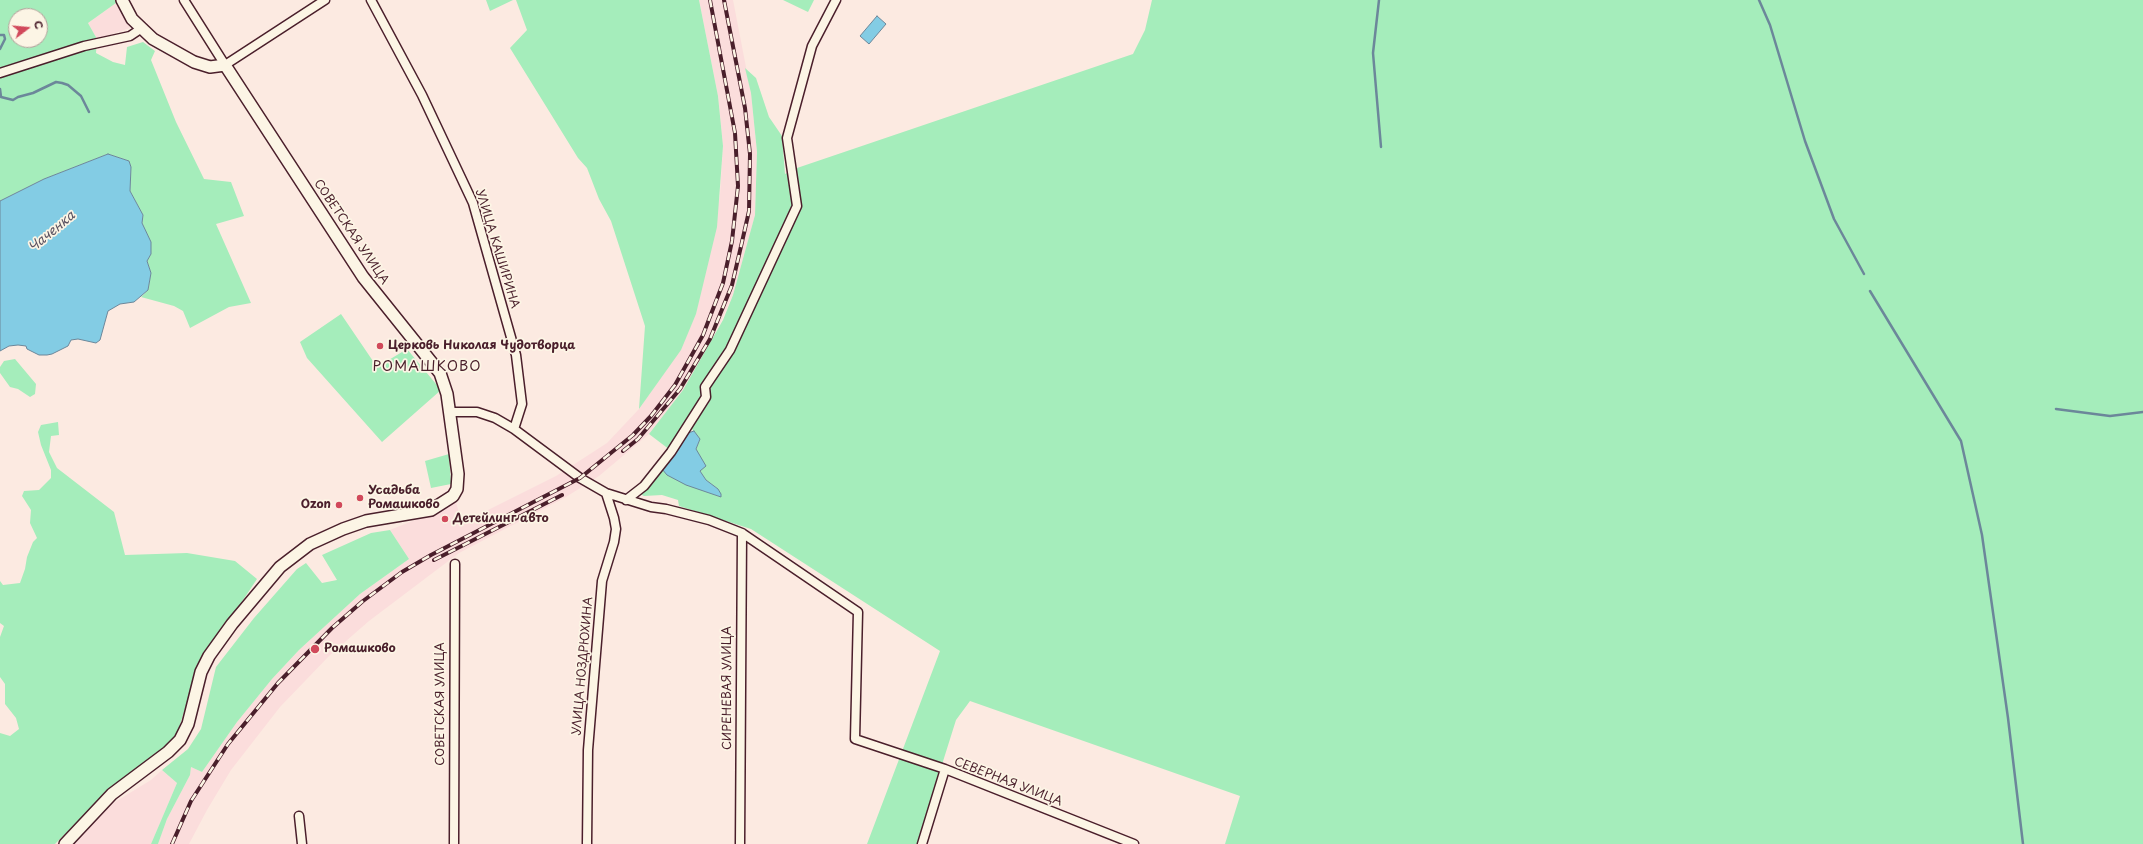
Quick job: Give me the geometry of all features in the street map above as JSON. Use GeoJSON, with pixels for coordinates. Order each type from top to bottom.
{"type":"FeatureCollection","features":[{"type":"Feature","properties":{"kind":"street"},"geometry":{"type":"LineString","coordinates":[[122,0],[132,19],[152,39],[194,62],[210,67],[225,66],[325,0]]}},
{"type":"Feature","properties":{"kind":"street"},"geometry":{"type":"LineString","coordinates":[[184,0],[225,66]]}},
{"type":"Feature","properties":{"kind":"street","name":"УЛИЦА КАШИРИНА"},"geometry":{"type":"LineString","coordinates":[[371,0],[422,95],[474,204],[516,355],[522,404],[514,429]]}},
{"type":"Feature","properties":{"kind":"street"},"geometry":{"type":"LineString","coordinates":[[626,500],[644,486],[671,452],[706,397],[705,387],[730,350],[797,206],[786,138],[812,46],[836,0]]}},
{"type":"Feature","properties":{"kind":"street"},"geometry":{"type":"LineString","coordinates":[[4,72],[84,46],[130,36],[142,28]]}},
{"type":"Feature","properties":{"kind":"street","name":"СОВЕТСКАЯ УЛИЦА"},"geometry":{"type":"LineString","coordinates":[[64,844],[112,794],[168,752],[180,740],[188,724],[201,672],[209,656],[232,624],[280,567],[310,544],[343,529],[366,521],[431,510],[453,496],[457,489],[458,474],[450,412],[445,384],[440,373],[363,277],[225,66]]}},
{"type":"Feature","properties":{"kind":"street"},"geometry":{"type":"LineString","coordinates":[[450,412],[477,412],[487,414],[514,429],[580,478],[606,493],[626,500],[709,520],[742,533],[858,612],[855,739],[944,769]]}},
{"type":"Feature","properties":{"kind":"street","name":"УЛИЦА НОЗДРЮХИНА"},"geometry":{"type":"LineString","coordinates":[[587,844],[588,750],[602,581],[614,542],[616,529],[606,493]]}},
{"type":"Feature","properties":{"kind":"street","name":"СИРЕНЕВАЯ УЛИЦА"},"geometry":{"type":"LineString","coordinates":[[740,844],[742,533]]}},
{"type":"Feature","properties":{"kind":"street","name":"СОВЕТСКАЯ УЛИЦА"},"geometry":{"type":"LineString","coordinates":[[454,844],[455,564]]}},
{"type":"Feature","properties":{"kind":"street","name":"СЕВЕРНАЯ УЛИЦА"},"geometry":{"type":"LineString","coordinates":[[922,844],[944,769],[1134,844]]}},
{"type":"Feature","properties":{"kind":"street"},"geometry":{"type":"LineString","coordinates":[[299,816],[302,844]]}},
{"type":"Feature","properties":{"kind":"shaded area"},"geometry":{"type":"Polygon","coordinates":[[[699,0],[733,0],[751,93],[757,152],[755,215],[733,295],[707,351],[683,390],[649,434],[599,476],[566,497],[459,553],[369,621],[330,655],[280,707],[231,770],[189,844],[158,844],[167,819],[190,775],[191,767],[202,772],[237,722],[272,679],[299,650],[360,594],[409,559],[390,530],[420,518],[455,499],[462,523],[556,476],[607,443],[639,409],[680,350],[696,314],[720,195],[723,146],[718,96],[699,0]]]}},
{"type":"Feature","properties":{"kind":"shaded area"},"geometry":{"type":"Polygon","coordinates":[[[116,3],[130,28],[97,39],[88,23],[116,3]]]}},
{"type":"Feature","properties":{"kind":"shaded area"},"geometry":{"type":"Polygon","coordinates":[[[162,770],[177,783],[151,844],[72,844],[82,831],[115,802],[151,780],[162,770]]]}},
{"type":"Feature","properties":{"kind":"green space"},"geometry":{"type":"Polygon","coordinates":[[[0,0],[115,0],[116,3],[88,23],[97,39],[96,53],[113,62],[125,65],[127,47],[143,42],[155,51],[151,60],[176,122],[204,179],[231,182],[244,216],[216,224],[251,303],[229,307],[190,328],[183,311],[174,306],[141,297],[148,290],[151,273],[147,261],[151,254],[151,243],[142,223],[143,215],[130,191],[131,167],[129,161],[108,154],[44,179],[0,201],[0,0]]]}},
{"type":"Feature","properties":{"kind":"green space"},"geometry":{"type":"Polygon","coordinates":[[[486,0],[513,0],[490,11],[486,0]]]}},
{"type":"Feature","properties":{"kind":"green space"},"geometry":{"type":"Polygon","coordinates":[[[516,0],[699,0],[718,96],[723,146],[717,227],[696,314],[681,350],[639,409],[645,326],[611,221],[599,199],[587,168],[578,158],[510,48],[527,30],[516,0]]]}},
{"type":"Feature","properties":{"kind":"green space"},"geometry":{"type":"Polygon","coordinates":[[[783,0],[814,0],[808,12],[783,0]]]}},
{"type":"Feature","properties":{"kind":"green space"},"geometry":{"type":"Polygon","coordinates":[[[1152,0],[2143,0],[2143,844],[1225,844],[1240,796],[970,701],[956,720],[917,844],[867,844],[940,651],[751,529],[679,506],[678,500],[662,495],[644,496],[636,491],[662,469],[702,490],[721,497],[718,489],[706,480],[700,471],[696,449],[700,439],[691,428],[710,401],[710,388],[727,363],[725,352],[702,385],[701,396],[670,450],[649,434],[683,390],[723,320],[733,295],[755,215],[757,152],[751,93],[745,68],[756,78],[769,117],[782,136],[785,174],[797,168],[1133,54],[1145,30],[1152,0]]]}},
{"type":"Feature","properties":{"kind":"green space"},"geometry":{"type":"Polygon","coordinates":[[[341,314],[377,367],[407,349],[441,390],[382,442],[307,358],[300,342],[341,314]]]}},
{"type":"Feature","properties":{"kind":"green space"},"geometry":{"type":"Polygon","coordinates":[[[15,359],[36,384],[35,394],[30,397],[18,389],[10,387],[0,373],[0,367],[4,361],[15,359]]]}},
{"type":"Feature","properties":{"kind":"green space"},"geometry":{"type":"Polygon","coordinates":[[[58,422],[59,435],[51,436],[49,452],[57,468],[114,512],[125,555],[187,553],[235,561],[257,579],[197,669],[175,741],[97,802],[55,844],[0,844],[0,733],[10,736],[19,729],[16,718],[5,704],[5,684],[0,677],[0,637],[4,626],[0,623],[0,581],[3,585],[20,583],[27,557],[33,542],[37,538],[30,523],[31,510],[22,496],[24,491],[39,490],[51,478],[51,470],[41,445],[38,432],[41,425],[58,422]]]}},
{"type":"Feature","properties":{"kind":"green space"},"geometry":{"type":"Polygon","coordinates":[[[449,454],[451,484],[431,488],[425,461],[449,454]]]}},
{"type":"Feature","properties":{"kind":"green space"},"geometry":{"type":"Polygon","coordinates":[[[390,530],[409,559],[360,594],[299,650],[272,679],[237,722],[202,772],[191,767],[190,775],[167,819],[158,844],[151,844],[177,783],[162,770],[188,749],[201,729],[216,667],[254,618],[297,569],[306,563],[322,583],[337,580],[322,555],[371,533],[390,530]]]}},
{"type":"Feature","properties":{"kind":"water"},"geometry":{"type":"Polygon","coordinates":[[[877,16],[886,24],[869,44],[860,36],[877,16]]]}},
{"type":"Feature","properties":{"kind":"water"},"geometry":{"type":"Polygon","coordinates":[[[108,154],[129,161],[131,167],[130,191],[143,215],[142,223],[151,242],[151,254],[147,261],[151,273],[148,290],[134,302],[120,304],[108,311],[100,340],[96,343],[78,339],[71,340],[68,346],[47,355],[39,355],[27,349],[26,346],[18,345],[9,346],[0,351],[0,201],[44,179],[108,154]]]}},
{"type":"Feature","properties":{"kind":"water"},"geometry":{"type":"Polygon","coordinates":[[[694,431],[700,439],[696,449],[706,466],[700,471],[706,480],[718,489],[721,497],[686,485],[667,475],[662,469],[688,433],[694,431]]]}},
{"type":"Feature","properties":{"kind":"waterway"},"geometry":{"type":"LineString","coordinates":[[1379,0],[1373,53],[1381,147]]}},
{"type":"Feature","properties":{"kind":"waterway"},"geometry":{"type":"LineString","coordinates":[[1759,0],[1770,25],[1805,141],[1834,219],[1864,274]]}},
{"type":"Feature","properties":{"kind":"waterway","name":"Чаченка"},"geometry":{"type":"LineString","coordinates":[[0,35],[4,35],[5,39],[0,49]]}},
{"type":"Feature","properties":{"kind":"waterway","name":"Чаченка"},"geometry":{"type":"LineString","coordinates":[[0,89],[1,97],[13,100],[33,93],[56,82],[62,83],[68,85],[81,96],[89,112]]}},
{"type":"Feature","properties":{"kind":"waterway"},"geometry":{"type":"LineString","coordinates":[[1870,291],[1961,441],[1982,535],[2008,718],[2023,844]]}},
{"type":"Feature","properties":{"kind":"waterway"},"geometry":{"type":"LineString","coordinates":[[2056,409],[2110,416],[2143,412]]}},
{"type":"Feature","properties":{"kind":"railway"},"geometry":{"type":"LineString","coordinates":[[172,844],[191,801],[228,744],[278,683],[332,628],[363,601],[402,572],[431,555],[580,478],[633,435],[651,416],[675,385],[703,335],[723,283],[732,241],[738,186],[735,133],[710,0]]}},
{"type":"Feature","properties":{"kind":"railway"},"geometry":{"type":"LineString","coordinates":[[623,451],[638,439],[680,389],[710,339],[732,285],[749,211],[750,154],[745,108],[724,0]]}},
{"type":"Feature","properties":{"kind":"railway"},"geometry":{"type":"LineString","coordinates":[[434,560],[562,495]]}},
{"type":"Feature","properties":{"kind":"place","name":"Церковь Николая Чудотворца"},"geometry":{"type":"Point","coordinates":[380,346]}},
{"type":"Feature","properties":{"kind":"place","name":"Усадьба Ромашково"},"geometry":{"type":"Point","coordinates":[360,498]}},
{"type":"Feature","properties":{"kind":"place","name":"Ozon"},"geometry":{"type":"Point","coordinates":[339,505]}},
{"type":"Feature","properties":{"kind":"place","name":"Детейлинг авто"},"geometry":{"type":"Point","coordinates":[445,519]}},
{"type":"Feature","properties":{"kind":"place","name":"Ромашково"},"geometry":{"type":"Point","coordinates":[315,649]}},
{"type":"Feature","properties":{"kind":"district","name":"РОМАШКОВО"},"geometry":{"type":"Point","coordinates":[427,367]}}]}
